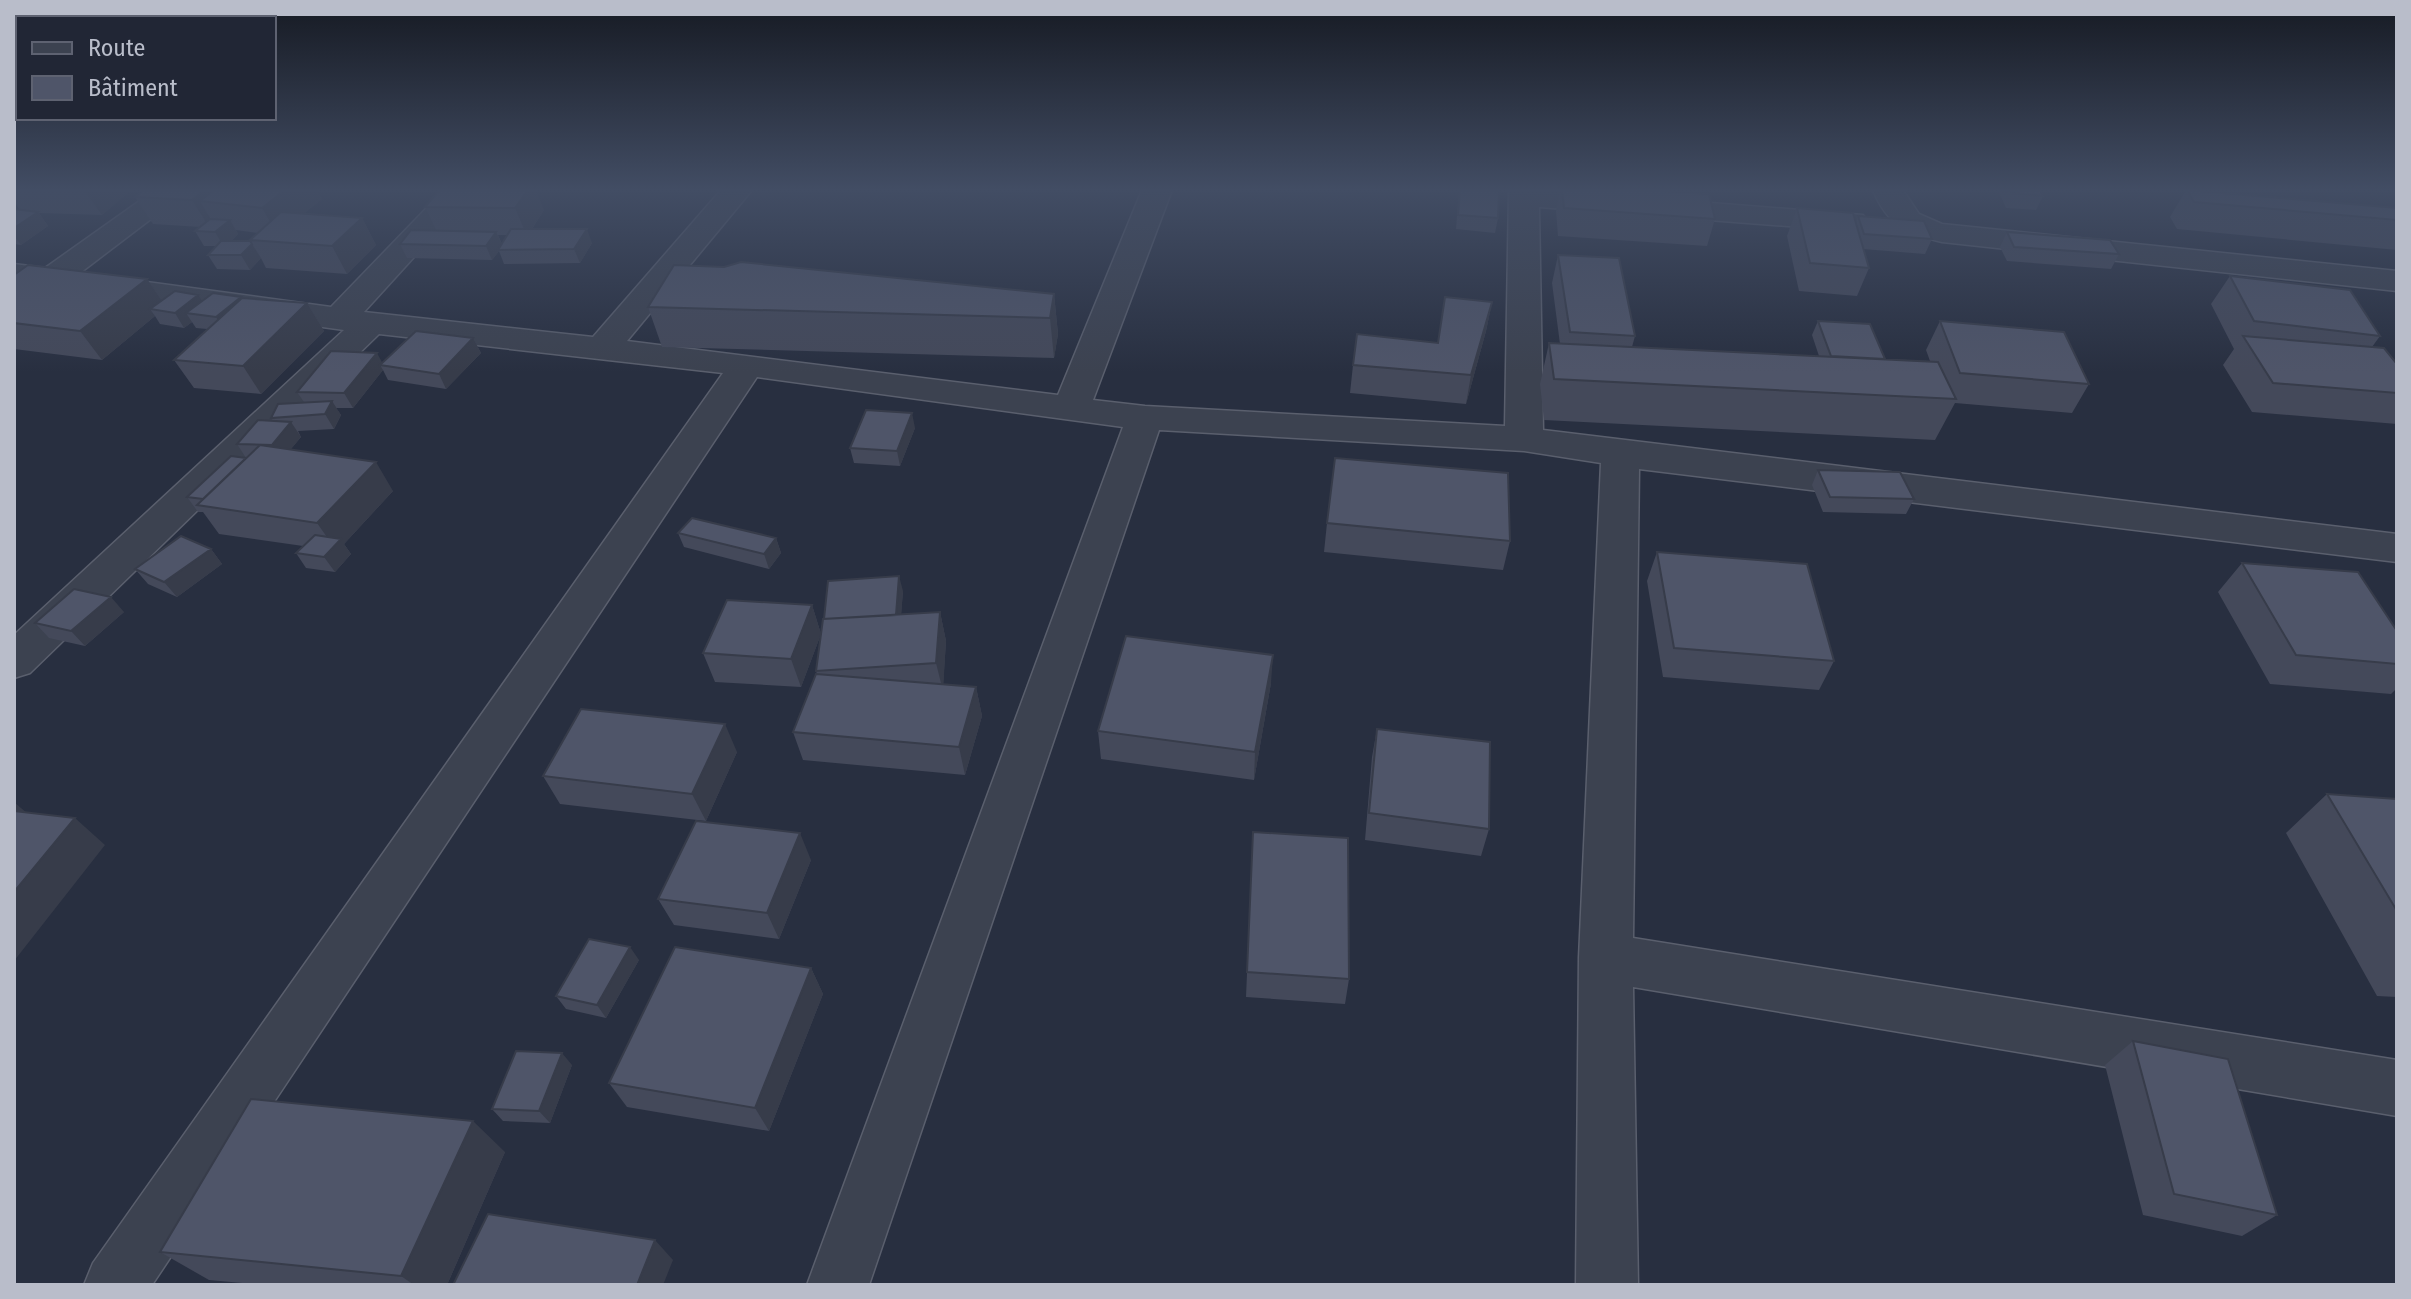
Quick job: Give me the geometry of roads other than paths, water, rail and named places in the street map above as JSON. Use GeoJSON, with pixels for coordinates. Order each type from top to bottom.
{"type":"FeatureCollection","features":[{"type":"Feature","properties":{"kind":"street"},"geometry":{"type":"LineString","coordinates":[[14,306],[91,251]]}},
{"type":"Feature","properties":{"kind":"street"},"geometry":{"type":"LineString","coordinates":[[14,661],[355,321],[411,251]]}},
{"type":"Feature","properties":{"kind":"street"},"geometry":{"type":"LineString","coordinates":[[602,349],[686,251]]}},
{"type":"Feature","properties":{"kind":"street"},"geometry":{"type":"LineString","coordinates":[[1071,409],[1133,251]]}},
{"type":"Feature","properties":{"kind":"street"},"geometry":{"type":"LineString","coordinates":[[1524,251],[1524,439]]}},
{"type":"Feature","properties":{"kind":"street"},"geometry":{"type":"LineString","coordinates":[[2109,251],[2397,281]]}},
{"type":"Feature","properties":{"kind":"street"},"geometry":{"type":"LineString","coordinates":[[14,274],[355,321],[747,365],[1145,418],[1524,439],[1620,454],[2397,548]]}},
{"type":"Feature","properties":{"kind":"street"},"geometry":{"type":"LineString","coordinates":[[115,1285],[747,365]]}},
{"type":"Feature","properties":{"kind":"street"},"geometry":{"type":"LineString","coordinates":[[838,1285],[1145,418]]}},
{"type":"Feature","properties":{"kind":"street"},"geometry":{"type":"LineString","coordinates":[[1607,1285],[1606,958],[1620,454]]}},
{"type":"Feature","properties":{"kind":"street"},"geometry":{"type":"LineString","coordinates":[[1606,958],[2397,1088]]}}]}
